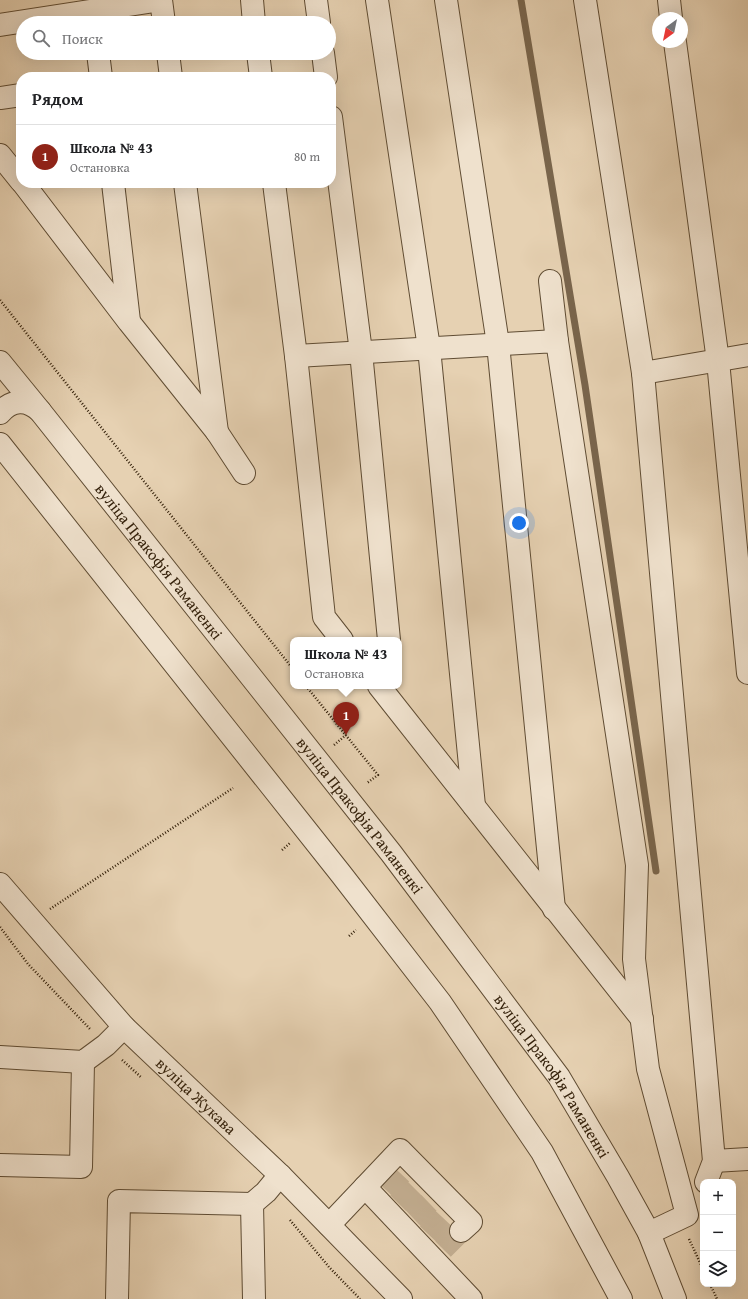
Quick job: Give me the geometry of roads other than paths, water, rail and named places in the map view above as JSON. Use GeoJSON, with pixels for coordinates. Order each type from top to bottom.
{"type":"FeatureCollection","features":[{"type":"Feature","properties":{"kind":"street"},"geometry":{"type":"LineString","coordinates":[[98,16],[161,0],[163,16]]}},
{"type":"Feature","properties":{"kind":"street"},"geometry":{"type":"LineString","coordinates":[[252,0],[253,16]]}},
{"type":"Feature","properties":{"kind":"street"},"geometry":{"type":"LineString","coordinates":[[316,0],[318,16]]}},
{"type":"Feature","properties":{"kind":"street"},"geometry":{"type":"LineString","coordinates":[[377,0],[429,348],[474,806]]}},
{"type":"Feature","properties":{"kind":"street"},"geometry":{"type":"LineString","coordinates":[[446,0],[498,344],[554,909]]}},
{"type":"Feature","properties":{"kind":"street"},"geometry":{"type":"LineString","coordinates":[[585,0],[643,373],[714,1161],[707,1179]]}},
{"type":"Feature","properties":{"kind":"street"},"geometry":{"type":"LineString","coordinates":[[669,0],[670,12]]}},
{"type":"Feature","properties":{"kind":"street"},"geometry":{"type":"LineString","coordinates":[[0,25],[16,24]]}},
{"type":"Feature","properties":{"kind":"street"},"geometry":{"type":"LineString","coordinates":[[676,48],[718,361],[748,673]]}},
{"type":"Feature","properties":{"kind":"street"},"geometry":{"type":"LineString","coordinates":[[99,60],[100,72]]}},
{"type":"Feature","properties":{"kind":"street"},"geometry":{"type":"LineString","coordinates":[[169,60],[170,72]]}},
{"type":"Feature","properties":{"kind":"street"},"geometry":{"type":"LineString","coordinates":[[259,60],[260,72]]}},
{"type":"Feature","properties":{"kind":"street"},"geometry":{"type":"LineString","coordinates":[[324,60],[325,72]]}},
{"type":"Feature","properties":{"kind":"street"},"geometry":{"type":"LineString","coordinates":[[0,98],[16,95]]}},
{"type":"Feature","properties":{"kind":"street"},"geometry":{"type":"LineString","coordinates":[[336,156],[361,352],[389,637]]}},
{"type":"Feature","properties":{"kind":"street"},"geometry":{"type":"LineString","coordinates":[[28,188],[129,322],[217,432],[244,473]]}},
{"type":"Feature","properties":{"kind":"street"},"geometry":{"type":"LineString","coordinates":[[114,188],[129,322]]}},
{"type":"Feature","properties":{"kind":"street"},"geometry":{"type":"LineString","coordinates":[[186,188],[217,432]]}},
{"type":"Feature","properties":{"kind":"street"},"geometry":{"type":"LineString","coordinates":[[275,188],[296,356],[324,617],[340,637]]}},
{"type":"Feature","properties":{"kind":"street"},"geometry":{"type":"LineString","coordinates":[[550,281],[557,341],[637,865],[634,959],[648,1069],[686,1224]]}},
{"type":"Feature","properties":{"kind":"street"},"geometry":{"type":"LineString","coordinates":[[296,356],[557,341]]}},
{"type":"Feature","properties":{"kind":"street"},"geometry":{"type":"LineString","coordinates":[[643,373],[748,356]]}},
{"type":"Feature","properties":{"kind":"street","name":"вуліца Пракофія Раманенкі"},"geometry":{"type":"LineString","coordinates":[[0,362],[391,853],[559,1077],[649,1233],[675,1299]]}},
{"type":"Feature","properties":{"kind":"street"},"geometry":{"type":"LineString","coordinates":[[0,413],[4,408],[19,402],[27,402],[34,405],[40,411]]}},
{"type":"Feature","properties":{"kind":"street"},"geometry":{"type":"LineString","coordinates":[[0,444],[341,874],[440,1002],[542,1152],[621,1299]]}},
{"type":"Feature","properties":{"kind":"street"},"geometry":{"type":"LineString","coordinates":[[384,689],[394,696],[474,806],[642,1019]]}},
{"type":"Feature","properties":{"kind":"street","name":"вуліца Жукава"},"geometry":{"type":"LineString","coordinates":[[0,884],[124,1027],[280,1175],[402,1299]]}},
{"type":"Feature","properties":{"kind":"street"},"geometry":{"type":"LineString","coordinates":[[0,1057],[83,1062],[106,1045],[124,1027]]}},
{"type":"Feature","properties":{"kind":"street"},"geometry":{"type":"LineString","coordinates":[[0,1166],[81,1167],[83,1062]]}},
{"type":"Feature","properties":{"kind":"street"},"geometry":{"type":"LineString","coordinates":[[329,1225],[383,1198],[400,1150],[414,1173],[443,1203],[471,1222],[461,1231]]}},
{"type":"Feature","properties":{"kind":"street"},"geometry":{"type":"LineString","coordinates":[[714,1161],[748,1159]]}},
{"type":"Feature","properties":{"kind":"street"},"geometry":{"type":"LineString","coordinates":[[116,1299],[119,1201],[252,1204],[266,1192],[280,1175]]}},
{"type":"Feature","properties":{"kind":"street"},"geometry":{"type":"LineString","coordinates":[[649,1233],[686,1224],[695,1210],[700,1197]]}},
{"type":"Feature","properties":{"kind":"street"},"geometry":{"type":"LineString","coordinates":[[383,1198],[423,1239],[471,1299]]}},
{"type":"Feature","properties":{"kind":"street"},"geometry":{"type":"LineString","coordinates":[[252,1204],[254,1299]]}},
{"type":"Feature","properties":{"kind":"waterway"},"geometry":{"type":"LineString","coordinates":[[521,0],[585,385],[656,871]]}},
{"type":"Feature","properties":{"kind":"tunnel"},"geometry":{"type":"LineString","coordinates":[[386,1190],[404,1171]]}},
{"type":"Feature","properties":{"kind":"tunnel"},"geometry":{"type":"LineString","coordinates":[[398,1203],[417,1184]]}},
{"type":"Feature","properties":{"kind":"tunnel"},"geometry":{"type":"LineString","coordinates":[[413,1218],[432,1200]]}},
{"type":"Feature","properties":{"kind":"tunnel"},"geometry":{"type":"LineString","coordinates":[[428,1234],[446,1215]]}},
{"type":"Feature","properties":{"kind":"tunnel"},"geometry":{"type":"LineString","coordinates":[[443,1249],[461,1231]]}},
{"type":"Feature","properties":{"kind":"place","name":"Школа № 43"},"geometry":{"type":"Point","coordinates":[346,735]}}]}
